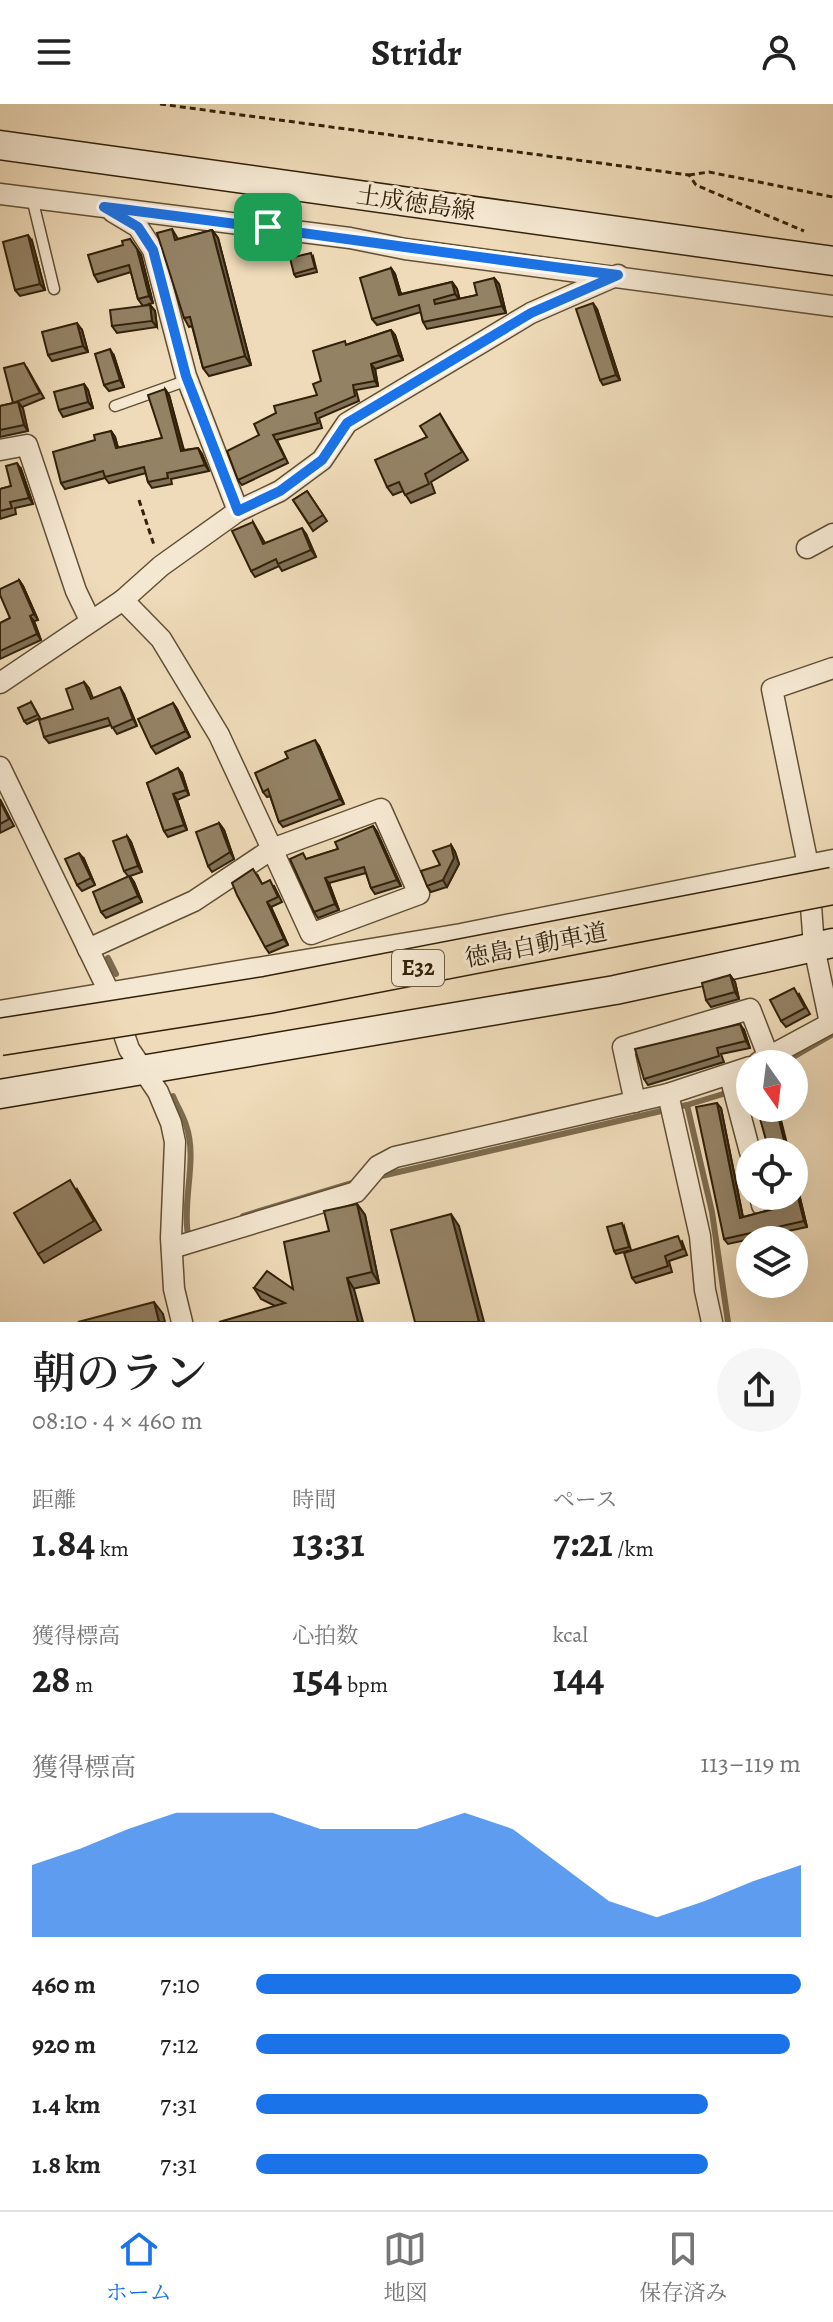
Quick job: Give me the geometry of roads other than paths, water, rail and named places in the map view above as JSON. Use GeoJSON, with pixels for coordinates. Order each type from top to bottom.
{"type":"FeatureCollection","features":[{"type":"Feature","properties":{"kind":"highway","name":"徳島自動車道"},"geometry":{"type":"LineString","coordinates":[[0,1037],[267,995],[820,875]]}},
{"type":"Feature","properties":{"kind":"main road","name":"土成徳島線"},"geometry":{"type":"LineString","coordinates":[[0,145],[833,261]]}},
{"type":"Feature","properties":{"kind":"main road"},"geometry":{"type":"LineString","coordinates":[[0,1094],[615,990],[823,945]]}},
{"type":"Feature","properties":{"kind":"street"},"geometry":{"type":"LineString","coordinates":[[12,198],[104,207],[833,306]]}},
{"type":"Feature","properties":{"kind":"street"},"geometry":{"type":"LineString","coordinates":[[104,207],[138,227],[153,250],[188,380],[238,511]]}},
{"type":"Feature","properties":{"kind":"street"},"geometry":{"type":"LineString","coordinates":[[0,683],[123,600],[161,566],[238,511],[280,491],[322,460],[347,423],[531,313],[618,275]]}},
{"type":"Feature","properties":{"kind":"street"},"geometry":{"type":"LineString","coordinates":[[0,450],[27,445],[76,591],[90,620]]}},
{"type":"Feature","properties":{"kind":"street"},"geometry":{"type":"LineString","coordinates":[[807,548],[833,534]]}},
{"type":"Feature","properties":{"kind":"street"},"geometry":{"type":"LineString","coordinates":[[88,949],[194,901],[272,849],[381,809],[419,894],[311,934],[272,849],[219,735],[161,639],[123,600]]}},
{"type":"Feature","properties":{"kind":"street"},"geometry":{"type":"LineString","coordinates":[[781,1050],[832,1022],[823,945],[820,875],[772,689],[833,668]]}},
{"type":"Feature","properties":{"kind":"street"},"geometry":{"type":"LineString","coordinates":[[0,767],[110,994],[129,1049],[158,1092],[175,1142],[172,1248],[174,1289],[182,1322]]}},
{"type":"Feature","properties":{"kind":"street"},"geometry":{"type":"LineString","coordinates":[[0,1011],[820,875],[833,860]]}},
{"type":"Feature","properties":{"kind":"street"},"geometry":{"type":"LineString","coordinates":[[635,1102],[623,1047],[750,1009],[756,1050]]}},
{"type":"Feature","properties":{"kind":"street"},"geometry":{"type":"LineString","coordinates":[[172,1248],[356,1192],[395,1157],[635,1102],[671,1104],[736,1082]]}},
{"type":"Feature","properties":{"kind":"street"},"geometry":{"type":"LineString","coordinates":[[733,1085],[746,1138]]}},
{"type":"Feature","properties":{"kind":"street"},"geometry":{"type":"LineString","coordinates":[[671,1104],[700,1236],[705,1290],[712,1322]]}},
{"type":"Feature","properties":{"kind":"lane"},"geometry":{"type":"LineString","coordinates":[[12,198],[54,289]]}},
{"type":"Feature","properties":{"kind":"lane"},"geometry":{"type":"LineString","coordinates":[[115,406],[188,380]]}},
{"type":"Feature","properties":{"kind":"waterway"},"geometry":{"type":"LineString","coordinates":[[108,958],[116,974]]}},
{"type":"Feature","properties":{"kind":"waterway"},"geometry":{"type":"LineString","coordinates":[[805,1050],[833,1034]]}},
{"type":"Feature","properties":{"kind":"waterway"},"geometry":{"type":"LineString","coordinates":[[687,1105],[736,1087]]}},
{"type":"Feature","properties":{"kind":"waterway"},"geometry":{"type":"LineString","coordinates":[[173,1096],[185,1121],[191,1151],[187,1207],[190,1234]]}},
{"type":"Feature","properties":{"kind":"waterway"},"geometry":{"type":"LineString","coordinates":[[377,1177],[687,1105],[712,1212],[728,1322]]}},
{"type":"Feature","properties":{"kind":"waterway"},"geometry":{"type":"LineString","coordinates":[[243,1216],[358,1181]]}}]}
